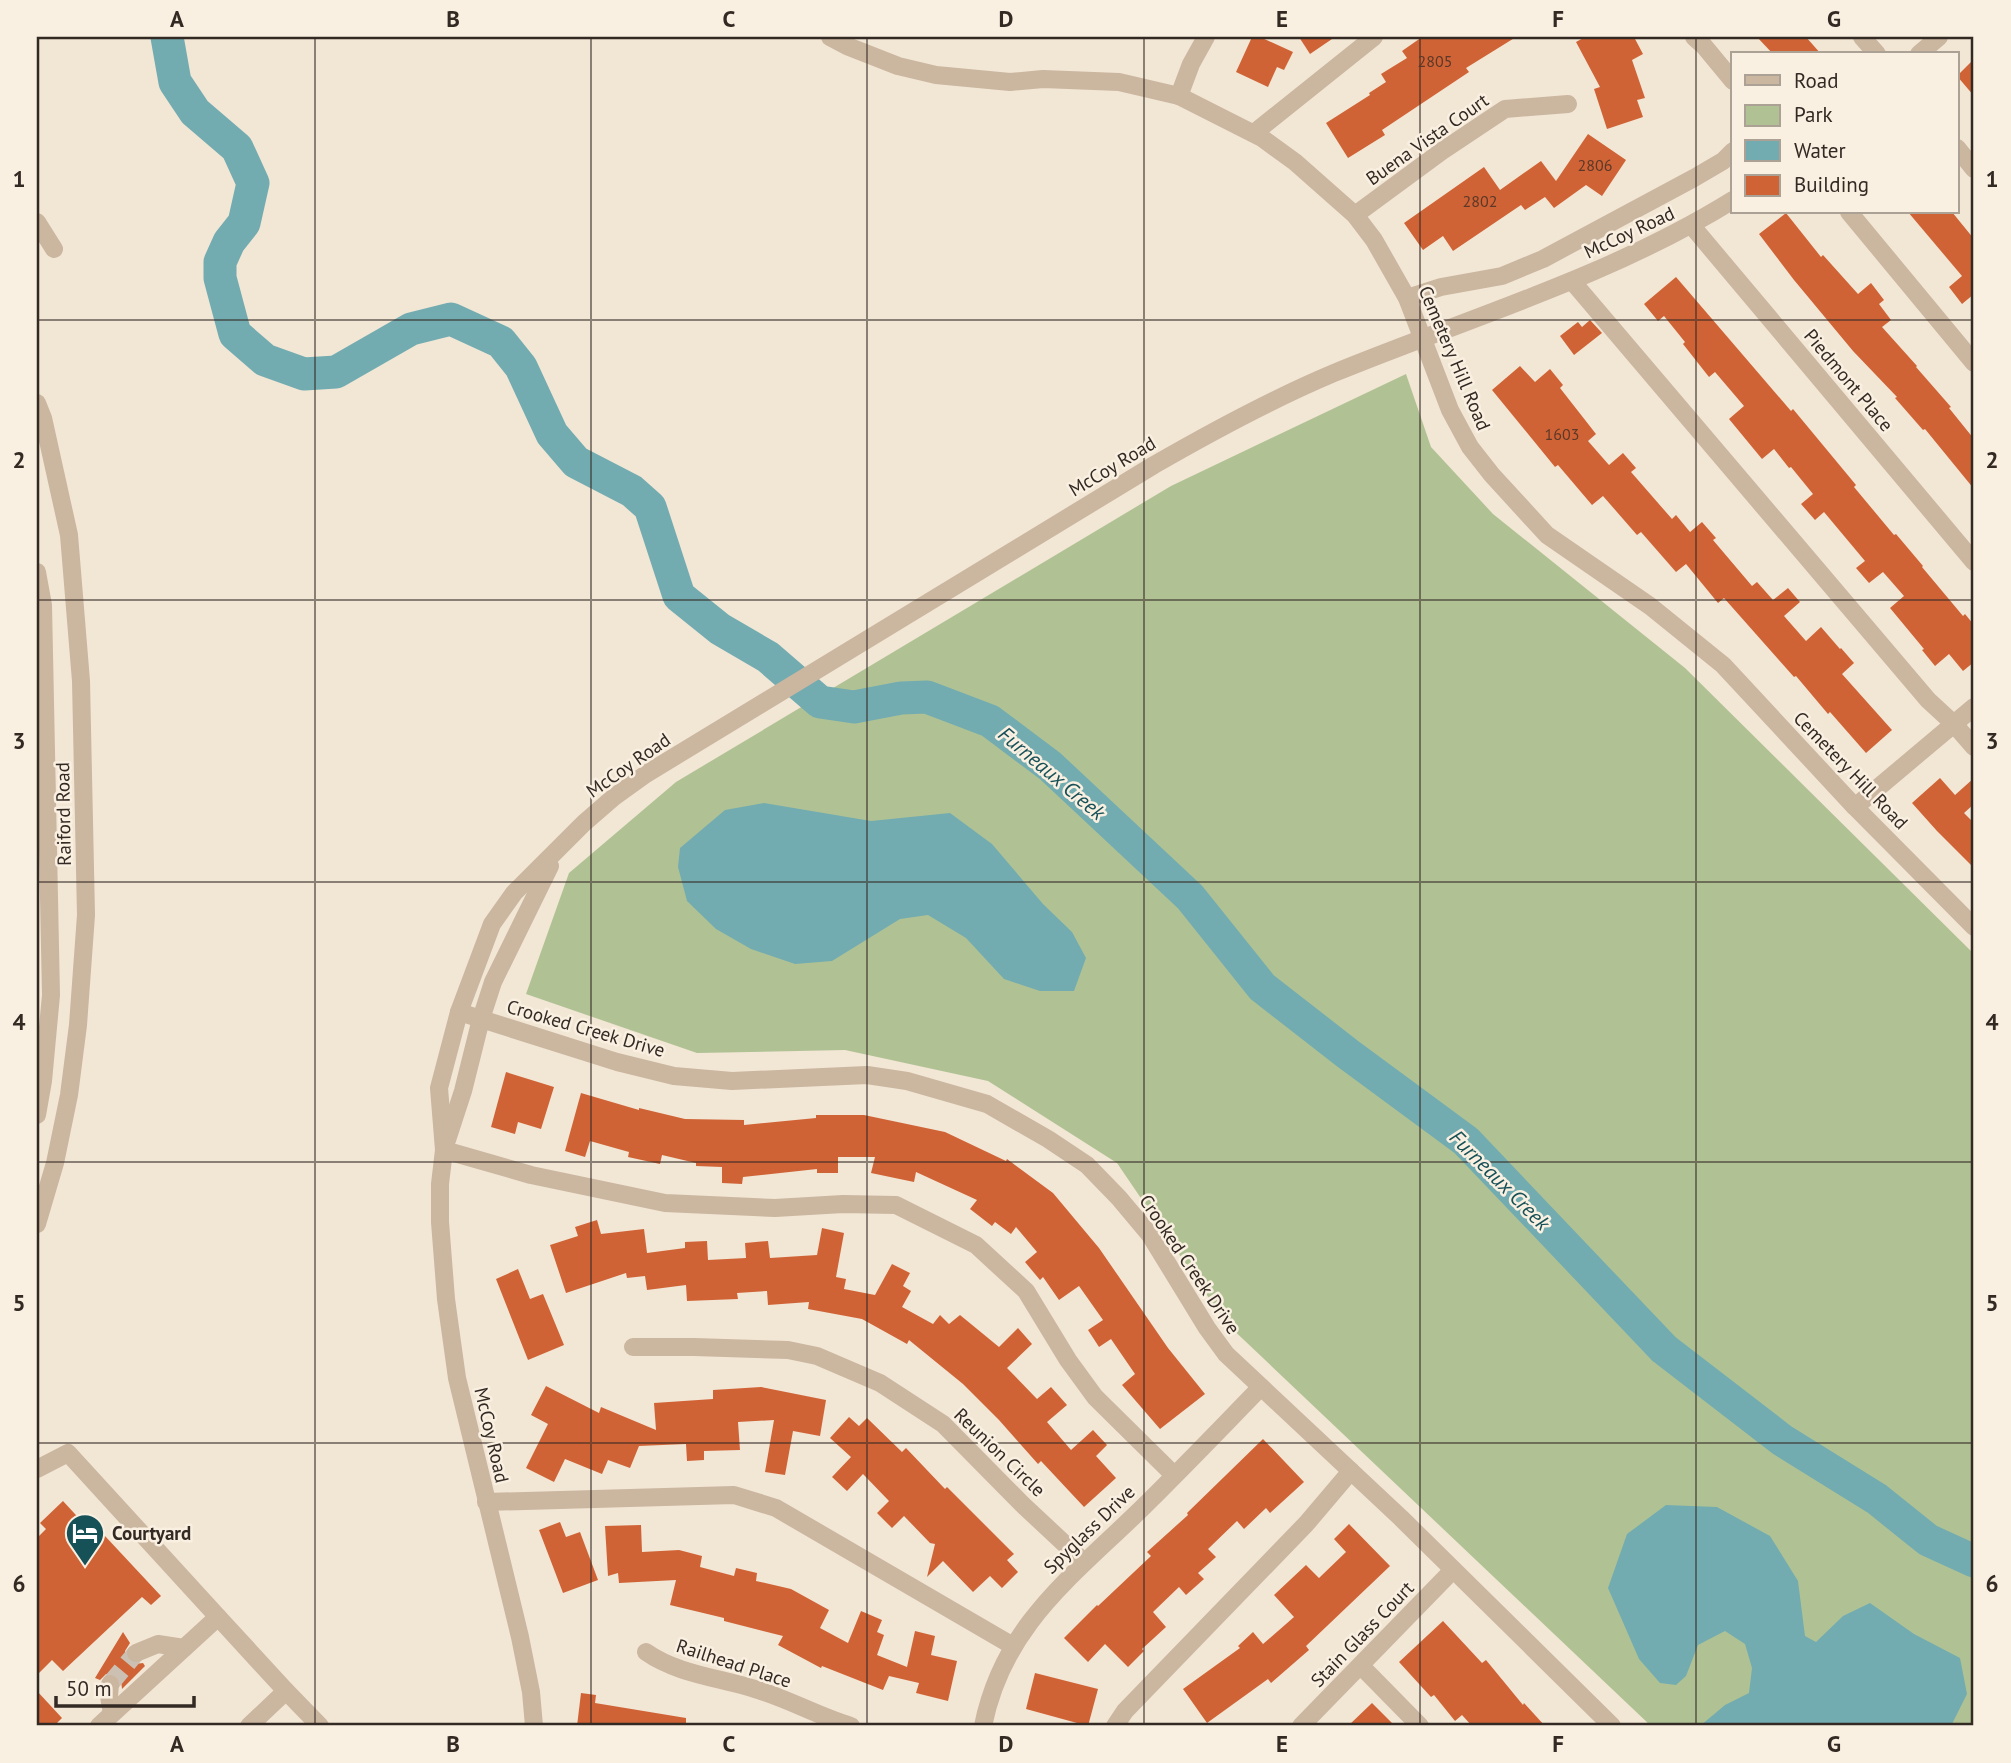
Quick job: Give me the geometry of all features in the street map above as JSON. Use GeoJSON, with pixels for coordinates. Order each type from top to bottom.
{"type":"FeatureCollection","features":[{"type":"Feature","properties":{"kind":"street","name":"Cemetery Hill Road"},"geometry":{"type":"LineString","coordinates":[[830,37],[898,66],[936,75],[1010,82],[1044,79],[1119,82],[1178,96],[1254,133],[1295,162],[1355,215],[1374,240],[1408,298],[1450,410],[1470,447],[1492,475],[1547,534],[1659,613],[1723,666],[1974,928]]}},
{"type":"Feature","properties":{"kind":"street"},"geometry":{"type":"LineString","coordinates":[[1178,96],[1206,37]]}},
{"type":"Feature","properties":{"kind":"street"},"geometry":{"type":"LineString","coordinates":[[1254,133],[1374,37]]}},
{"type":"Feature","properties":{"kind":"street"},"geometry":{"type":"LineString","coordinates":[[1694,37],[1731,79]]}},
{"type":"Feature","properties":{"kind":"street"},"geometry":{"type":"LineString","coordinates":[[1862,37],[1875,52]]}},
{"type":"Feature","properties":{"kind":"street"},"geometry":{"type":"LineString","coordinates":[[1921,52],[1939,37]]}},
{"type":"Feature","properties":{"kind":"street","name":"Buena Vista Court"},"geometry":{"type":"LineString","coordinates":[[1355,215],[1505,109],[1568,104]]}},
{"type":"Feature","properties":{"kind":"street"},"geometry":{"type":"LineString","coordinates":[[1958,149],[1974,169]]}},
{"type":"Feature","properties":{"kind":"street"},"geometry":{"type":"LineString","coordinates":[[1408,298],[1441,287],[1502,276],[1543,259],[1694,178],[1723,161],[1731,153]]}},
{"type":"Feature","properties":{"kind":"street","name":"McCoy Road"},"geometry":{"type":"LineString","coordinates":[[444,1150],[439,1088],[459,1012],[492,924],[514,893],[614,797],[708,736],[1154,465],[1233,420],[1332,374],[1572,281],[1692,226],[1731,201]]}},
{"type":"Feature","properties":{"kind":"street"},"geometry":{"type":"LineString","coordinates":[[1851,214],[1974,363]]}},
{"type":"Feature","properties":{"kind":"street"},"geometry":{"type":"LineString","coordinates":[[37,222],[54,249]]}},
{"type":"Feature","properties":{"kind":"street","name":"Piedmont Place"},"geometry":{"type":"LineString","coordinates":[[1692,226],[1974,562]]}},
{"type":"Feature","properties":{"kind":"street"},"geometry":{"type":"LineString","coordinates":[[1572,281],[1928,700],[1974,747]]}},
{"type":"Feature","properties":{"kind":"street","name":"Raiford Road"},"geometry":{"type":"LineString","coordinates":[[37,404],[43,418],[43,450],[69,535],[81,681],[86,915],[71,1083],[55,1163],[37,1224]]}},
{"type":"Feature","properties":{"kind":"street","name":"Raiford Road"},"geometry":{"type":"LineString","coordinates":[[37,572],[43,605],[51,995],[42,1046],[37,1115]]}},
{"type":"Feature","properties":{"kind":"street"},"geometry":{"type":"LineString","coordinates":[[1856,807],[1974,707]]}},
{"type":"Feature","properties":{"kind":"street","name":"McCoy Road"},"geometry":{"type":"LineString","coordinates":[[534,1726],[531,1692],[520,1637],[457,1378],[446,1299],[440,1184],[444,1150],[492,982],[558,850]]}},
{"type":"Feature","properties":{"kind":"street","name":"Crooked Creek Drive"},"geometry":{"type":"LineString","coordinates":[[459,1012],[617,1062],[674,1076],[732,1081],[867,1075],[907,1081],[987,1104],[1048,1139],[1087,1166],[1150,1235],[1226,1354],[1401,1518],[1612,1726]]}},
{"type":"Feature","properties":{"kind":"street"},"geometry":{"type":"LineString","coordinates":[[42,1046],[75,1051]]}},
{"type":"Feature","properties":{"kind":"street"},"geometry":{"type":"LineString","coordinates":[[40,1081],[71,1083]]}},
{"type":"Feature","properties":{"kind":"street"},"geometry":{"type":"LineString","coordinates":[[444,1150],[531,1175],[665,1203],[775,1208],[843,1204],[897,1205],[976,1245],[1026,1291],[1068,1360],[1095,1397],[1174,1475]]}},
{"type":"Feature","properties":{"kind":"street","name":"Reunion Circle"},"geometry":{"type":"LineString","coordinates":[[633,1347],[788,1350],[817,1356],[880,1382],[943,1424],[1084,1562]]}},
{"type":"Feature","properties":{"kind":"street","name":"Spyglass Drive"},"geometry":{"type":"LineString","coordinates":[[984,1726],[988,1701],[1013,1646],[1027,1625],[1084,1562],[1137,1513],[1261,1387]]}},
{"type":"Feature","properties":{"kind":"street"},"geometry":{"type":"LineString","coordinates":[[37,1469],[68,1453],[320,1726]]}},
{"type":"Feature","properties":{"kind":"street"},"geometry":{"type":"LineString","coordinates":[[1115,1726],[1125,1710],[1306,1524],[1351,1471]]}},
{"type":"Feature","properties":{"kind":"street"},"geometry":{"type":"LineString","coordinates":[[486,1502],[734,1494],[776,1508],[1013,1646]]}},
{"type":"Feature","properties":{"kind":"street","name":"Stain Glass Court"},"geometry":{"type":"LineString","coordinates":[[1301,1726],[1452,1570]]}},
{"type":"Feature","properties":{"kind":"street"},"geometry":{"type":"LineString","coordinates":[[105,1720],[218,1617]]}},
{"type":"Feature","properties":{"kind":"street"},"geometry":{"type":"LineString","coordinates":[[136,1653],[158,1644],[184,1648]]}},
{"type":"Feature","properties":{"kind":"street","name":"Railhead Place"},"geometry":{"type":"LineString","coordinates":[[646,1652],[655,1659],[765,1692],[851,1726]]}},
{"type":"Feature","properties":{"kind":"street"},"geometry":{"type":"LineString","coordinates":[[1361,1666],[1420,1726]]}},
{"type":"Feature","properties":{"kind":"street"},"geometry":{"type":"LineString","coordinates":[[105,1720],[110,1684]]}},
{"type":"Feature","properties":{"kind":"street"},"geometry":{"type":"LineString","coordinates":[[249,1726],[286,1691]]}},
{"type":"Feature","properties":{"kind":"green space"},"geometry":{"type":"Polygon","coordinates":[[[1406,374],[1431,447],[1493,514],[1685,668],[1974,954],[1974,1726],[1651,1726],[1226,1323],[1117,1163],[988,1081],[845,1050],[697,1053],[526,994],[569,873],[676,782],[1171,486],[1406,374]]]}},
{"type":"Feature","properties":{"kind":"water"},"geometry":{"type":"Polygon","coordinates":[[[764,803],[871,821],[950,813],[992,844],[1043,904],[1072,932],[1086,958],[1074,991],[1040,991],[1004,979],[966,938],[928,915],[900,919],[832,961],[795,964],[751,949],[716,929],[687,901],[678,867],[680,848],[725,810],[764,803]]]}},
{"type":"Feature","properties":{"kind":"water"},"geometry":{"type":"Polygon","coordinates":[[[1666,1505],[1717,1507],[1770,1536],[1798,1581],[1805,1636],[1816,1642],[1843,1616],[1870,1603],[1914,1634],[1960,1658],[1967,1694],[1951,1726],[1700,1726],[1725,1705],[1749,1693],[1752,1668],[1745,1644],[1725,1631],[1698,1645],[1686,1676],[1676,1685],[1660,1683],[1639,1659],[1608,1588],[1627,1534],[1666,1505]]]}},
{"type":"Feature","properties":{"kind":"building"},"geometry":{"type":"Polygon","coordinates":[[[1252,37],[1260,37],[1293,52],[1284,70],[1277,67],[1268,87],[1236,72],[1252,37]]]}},
{"type":"Feature","properties":{"kind":"building"},"geometry":{"type":"Polygon","coordinates":[[[1299,37],[1335,37],[1310,54],[1299,37]]]}},
{"type":"Feature","properties":{"kind":"building"},"geometry":{"type":"Polygon","coordinates":[[[1422,37],[1516,37],[1466,68],[1469,72],[1382,130],[1385,135],[1348,158],[1326,123],[1386,82],[1381,74],[1407,58],[1402,51],[1422,37]]]}},
{"type":"Feature","properties":{"kind":"building"},"geometry":{"type":"Polygon","coordinates":[[[1585,37],[1634,37],[1643,54],[1632,60],[1645,98],[1637,100],[1643,117],[1607,129],[1594,89],[1600,87],[1576,42],[1585,37]]]}},
{"type":"Feature","properties":{"kind":"building"},"geometry":{"type":"Polygon","coordinates":[[[1757,37],[1806,37],[1819,52],[1771,52],[1757,37]]]}},
{"type":"Feature","properties":{"kind":"building"},"geometry":{"type":"Polygon","coordinates":[[[1974,59],[1974,96],[1958,77],[1974,59]]]}},
{"type":"Feature","properties":{"kind":"building"},"geometry":{"type":"Polygon","coordinates":[[[1588,134],[1626,160],[1602,196],[1586,185],[1554,208],[1545,197],[1525,210],[1521,205],[1453,251],[1443,236],[1423,250],[1404,223],[1484,167],[1500,190],[1541,161],[1556,181],[1588,134]]]}},
{"type":"Feature","properties":{"kind":"building"},"geometry":{"type":"Polygon","coordinates":[[[1787,214],[1821,257],[1823,255],[1858,294],[1871,283],[1884,300],[1879,304],[1891,320],[1882,327],[1951,407],[1949,408],[1974,439],[1974,489],[1925,429],[1923,430],[1895,398],[1897,397],[1853,351],[1759,234],[1787,214]]]}},
{"type":"Feature","properties":{"kind":"building"},"geometry":{"type":"Polygon","coordinates":[[[1910,214],[1954,214],[1974,239],[1974,294],[1962,304],[1949,287],[1962,276],[1910,214]]]}},
{"type":"Feature","properties":{"kind":"building"},"geometry":{"type":"Polygon","coordinates":[[[1676,277],[1791,411],[1793,409],[1894,535],[1896,534],[1963,616],[1965,614],[1974,625],[1974,662],[1963,671],[1949,654],[1935,666],[1890,608],[1904,596],[1883,572],[1869,583],[1856,568],[1865,561],[1824,512],[1815,520],[1801,504],[1813,494],[1791,467],[1789,468],[1774,449],[1762,459],[1729,419],[1744,406],[1715,372],[1709,377],[1664,316],[1658,321],[1644,304],[1676,277]]]}},
{"type":"Feature","properties":{"kind":"building"},"geometry":{"type":"Polygon","coordinates":[[[1590,320],[1602,333],[1574,355],[1560,336],[1578,322],[1582,327],[1590,320]]]}},
{"type":"Feature","properties":{"kind":"building"},"geometry":{"type":"Polygon","coordinates":[[[1520,366],[1535,382],[1550,369],[1563,385],[1560,388],[1596,434],[1588,441],[1609,465],[1623,453],[1636,468],[1631,472],[1672,519],[1676,515],[1690,532],[1702,522],[1716,538],[1713,540],[1752,586],[1757,582],[1773,600],[1788,588],[1800,602],[1784,616],[1806,641],[1821,627],[1841,648],[1854,663],[1842,674],[1892,730],[1866,753],[1724,598],[1718,603],[1686,564],[1676,572],[1641,532],[1637,535],[1603,496],[1592,505],[1558,465],[1555,467],[1492,390],[1520,366]]]}},
{"type":"Feature","properties":{"kind":"building"},"geometry":{"type":"Polygon","coordinates":[[[1940,778],[1955,795],[1974,778],[1974,804],[1964,813],[1974,823],[1974,868],[1912,803],[1940,778]]]}},
{"type":"Feature","properties":{"kind":"building"},"geometry":{"type":"Polygon","coordinates":[[[506,1072],[554,1087],[541,1129],[518,1122],[515,1134],[491,1127],[506,1072]]]}},
{"type":"Feature","properties":{"kind":"building"},"geometry":{"type":"Polygon","coordinates":[[[581,1093],[639,1110],[685,1119],[744,1120],[744,1125],[816,1118],[816,1115],[864,1115],[945,1132],[1006,1161],[1007,1159],[1053,1193],[1099,1248],[1168,1348],[1205,1394],[1160,1429],[1122,1385],[1135,1374],[1111,1339],[1099,1347],[1088,1330],[1103,1320],[1079,1286],[1059,1300],[1043,1277],[1040,1280],[1025,1262],[1037,1252],[1016,1227],[1011,1234],[995,1222],[992,1226],[970,1209],[977,1200],[916,1172],[914,1182],[871,1173],[875,1157],[838,1157],[838,1173],[817,1173],[817,1169],[743,1177],[742,1184],[722,1183],[722,1167],[696,1166],[696,1163],[662,1155],[660,1164],[628,1157],[629,1152],[590,1141],[585,1157],[565,1151],[581,1093]]]}},
{"type":"Feature","properties":{"kind":"building"},"geometry":{"type":"Polygon","coordinates":[[[597,1220],[601,1234],[644,1229],[647,1253],[685,1248],[685,1242],[707,1241],[708,1260],[746,1258],[745,1243],[768,1241],[770,1258],[817,1255],[822,1228],[844,1233],[836,1277],[846,1279],[844,1289],[875,1295],[892,1264],[910,1273],[903,1286],[911,1291],[902,1307],[933,1324],[940,1315],[949,1324],[960,1315],[999,1347],[1018,1328],[1032,1344],[1007,1368],[1037,1399],[1051,1387],[1067,1405],[1047,1422],[1071,1450],[1093,1430],[1107,1445],[1096,1456],[1116,1478],[1084,1507],[1041,1461],[1038,1464],[963,1384],[909,1340],[907,1344],[862,1319],[808,1309],[809,1302],[768,1305],[767,1291],[737,1293],[738,1299],[687,1301],[686,1285],[647,1290],[645,1276],[627,1278],[626,1273],[566,1293],[550,1245],[578,1236],[575,1227],[597,1220]]]}},
{"type":"Feature","properties":{"kind":"building"},"geometry":{"type":"Polygon","coordinates":[[[518,1269],[530,1299],[543,1294],[564,1345],[528,1360],[496,1279],[518,1269]]]}},
{"type":"Feature","properties":{"kind":"building"},"geometry":{"type":"Polygon","coordinates":[[[546,1386],[599,1413],[601,1407],[656,1430],[654,1403],[713,1399],[713,1390],[761,1387],[826,1400],[820,1436],[793,1431],[785,1475],[765,1472],[774,1420],[738,1422],[740,1450],[704,1451],[704,1460],[687,1461],[686,1444],[639,1446],[630,1468],[608,1460],[602,1474],[565,1459],[554,1482],[526,1468],[548,1424],[531,1415],[546,1386]]]}},
{"type":"Feature","properties":{"kind":"building"},"geometry":{"type":"Polygon","coordinates":[[[849,1417],[859,1426],[867,1418],[902,1452],[906,1448],[1014,1554],[1007,1560],[1018,1572],[1002,1588],[990,1576],[973,1592],[943,1561],[927,1577],[935,1544],[930,1543],[904,1516],[892,1528],[877,1513],[889,1501],[863,1474],[847,1491],[832,1477],[851,1457],[830,1438],[849,1417]]]}},
{"type":"Feature","properties":{"kind":"building"},"geometry":{"type":"Polygon","coordinates":[[[1263,1439],[1304,1482],[1270,1513],[1266,1508],[1244,1529],[1237,1521],[1208,1549],[1216,1557],[1198,1573],[1204,1579],[1186,1595],[1179,1587],[1153,1612],[1166,1627],[1142,1649],[1144,1651],[1128,1667],[1105,1644],[1088,1662],[1064,1638],[1151,1556],[1147,1552],[1188,1515],[1187,1513],[1263,1439]]]}},
{"type":"Feature","properties":{"kind":"building","name":"Courtyard"},"geometry":{"type":"Polygon","coordinates":[[[63,1501],[86,1526],[91,1521],[161,1596],[151,1605],[142,1597],[63,1671],[52,1660],[37,1675],[37,1538],[46,1529],[40,1523],[63,1501]]]}},
{"type":"Feature","properties":{"kind":"building"},"geometry":{"type":"Polygon","coordinates":[[[560,1522],[566,1537],[580,1532],[598,1580],[563,1593],[539,1530],[560,1522]]]}},
{"type":"Feature","properties":{"kind":"building"},"geometry":{"type":"Polygon","coordinates":[[[1349,1524],[1390,1566],[1306,1646],[1309,1650],[1271,1683],[1268,1679],[1207,1723],[1183,1689],[1240,1648],[1238,1646],[1253,1632],[1263,1644],[1294,1617],[1274,1595],[1306,1565],[1319,1578],[1346,1552],[1334,1539],[1349,1524]]]}},
{"type":"Feature","properties":{"kind":"building"},"geometry":{"type":"Polygon","coordinates":[[[641,1525],[642,1552],[679,1550],[702,1556],[700,1567],[734,1576],[736,1568],[757,1573],[756,1581],[791,1589],[829,1610],[820,1628],[848,1643],[861,1611],[882,1620],[877,1632],[884,1635],[877,1655],[907,1667],[915,1631],[935,1636],[931,1655],[957,1661],[948,1701],[916,1693],[919,1683],[889,1676],[883,1690],[822,1666],[821,1668],[778,1645],[783,1636],[670,1605],[676,1580],[619,1583],[618,1573],[608,1576],[605,1526],[641,1525]]]}},
{"type":"Feature","properties":{"kind":"building"},"geometry":{"type":"Polygon","coordinates":[[[1443,1621],[1482,1663],[1486,1660],[1523,1705],[1524,1703],[1545,1726],[1472,1726],[1462,1715],[1455,1721],[1434,1695],[1431,1697],[1399,1662],[1443,1621]]]}},
{"type":"Feature","properties":{"kind":"building"},"geometry":{"type":"Polygon","coordinates":[[[123,1632],[130,1643],[125,1651],[126,1658],[130,1662],[143,1663],[145,1666],[122,1689],[121,1680],[116,1674],[106,1674],[100,1680],[95,1678],[123,1632]]]}},
{"type":"Feature","properties":{"kind":"building"},"geometry":{"type":"Polygon","coordinates":[[[1035,1673],[1098,1689],[1088,1726],[1026,1709],[1035,1673]]]}},
{"type":"Feature","properties":{"kind":"building"},"geometry":{"type":"Polygon","coordinates":[[[37,1691],[62,1718],[54,1726],[37,1726],[37,1691]]]}},
{"type":"Feature","properties":{"kind":"building"},"geometry":{"type":"Polygon","coordinates":[[[581,1693],[596,1695],[595,1703],[686,1718],[686,1726],[577,1726],[581,1693]]]}},
{"type":"Feature","properties":{"kind":"building"},"geometry":{"type":"Polygon","coordinates":[[[1372,1703],[1395,1726],[1348,1726],[1372,1703]]]}},
{"type":"Feature","properties":{"kind":"waterway","name":"Furneaux Creek"},"geometry":{"type":"LineString","coordinates":[[167,37],[175,82],[195,112],[237,148],[253,183],[244,223],[229,242],[220,262],[220,278],[235,334],[265,360],[304,374],[336,372],[411,329],[451,319],[501,342],[521,367],[552,434],[576,462],[632,491],[650,507],[679,596],[720,629],[768,657],[820,702],[854,707],[901,698],[927,697],[990,721],[1050,766],[1190,897],[1262,987],[1466,1141],[1664,1349],[1782,1440],[1877,1499],[1928,1540],[1974,1561]]}},
{"type":"Feature","properties":{"kind":"tunnel"},"geometry":{"type":"LineString","coordinates":[[110,1684],[136,1653]]}},
{"type":"Feature","properties":{"kind":"place","name":"Courtyard"},"geometry":{"type":"Point","coordinates":[85,1567]}}]}
